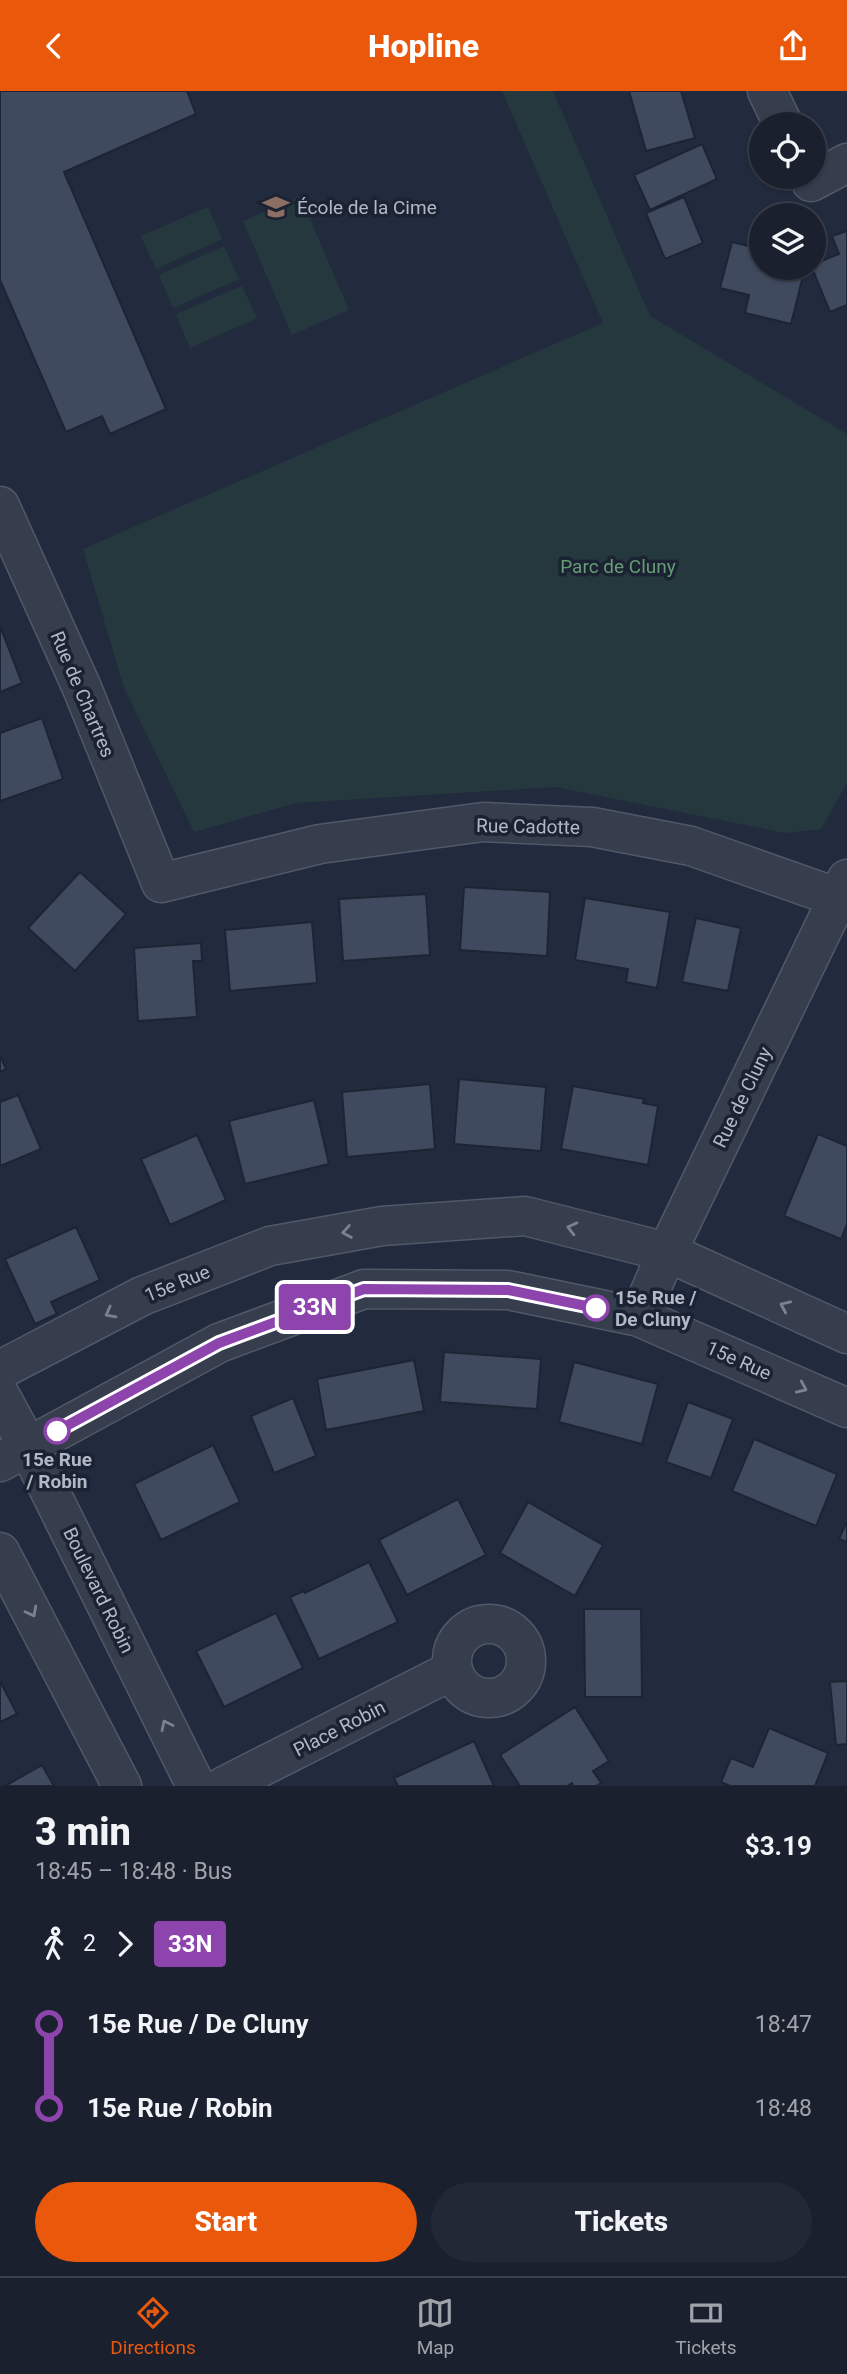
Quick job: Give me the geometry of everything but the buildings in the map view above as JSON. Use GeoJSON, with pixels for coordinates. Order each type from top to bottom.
{"type":"FeatureCollection","features":[{"type":"Feature","properties":{"kind":"street"},"geometry":{"type":"LineString","coordinates":[[767,91],[777,112]]}},
{"type":"Feature","properties":{"kind":"street"},"geometry":{"type":"LineString","coordinates":[[826,174],[847,163]]}},
{"type":"Feature","properties":{"kind":"street","name":"Rue de Chartres"},"geometry":{"type":"LineString","coordinates":[[0,506],[82,688],[161,883]]}},
{"type":"Feature","properties":{"kind":"street","name":"Rue Cadotte"},"geometry":{"type":"LineString","coordinates":[[161,883],[320,844],[483,822],[592,827],[691,846],[844,893]]}},
{"type":"Feature","properties":{"kind":"street","name":"Rue de Cluny"},"geometry":{"type":"LineString","coordinates":[[639,1317],[667,1252],[844,893]]}},
{"type":"Feature","properties":{"kind":"street","name":"15e Rue"},"geometry":{"type":"LineString","coordinates":[[0,1370],[142,1296],[270,1246],[382,1226],[525,1216],[667,1252],[847,1334]]}},
{"type":"Feature","properties":{"kind":"street","name":"15e Rue"},"geometry":{"type":"LineString","coordinates":[[14,1454],[219,1343],[364,1289],[508,1290],[639,1317],[847,1408]]}},
{"type":"Feature","properties":{"kind":"street","name":"Boulevard Robin"},"geometry":{"type":"LineString","coordinates":[[0,1395],[14,1454],[196,1786]]}},
{"type":"Feature","properties":{"kind":"street"},"geometry":{"type":"LineString","coordinates":[[0,1552],[122,1786]]}},
{"type":"Feature","properties":{"kind":"street","name":"Place Robin"},"geometry":{"type":"LineString","coordinates":[[224,1786],[453,1670]]}},
{"type":"Feature","properties":{"kind":"green space","name":"Parc de Cluny"},"geometry":{"type":"Polygon","coordinates":[[[502,91],[553,91],[650,316],[847,434],[847,783],[821,829],[785,833],[556,787],[296,803],[194,832],[124,688],[83,549],[603,323],[502,91]]]}},
{"type":"Feature","properties":{"kind":"green space"},"geometry":{"type":"Polygon","coordinates":[[[300,196],[349,310],[292,335],[243,221],[300,196]]]}},
{"type":"Feature","properties":{"kind":"green space"},"geometry":{"type":"Polygon","coordinates":[[[208,207],[222,239],[156,269],[141,236],[208,207]]]}},
{"type":"Feature","properties":{"kind":"green space"},"geometry":{"type":"Polygon","coordinates":[[[224,246],[239,279],[173,308],[159,275],[224,246]]]}},
{"type":"Feature","properties":{"kind":"green space"},"geometry":{"type":"Polygon","coordinates":[[[242,286],[257,318],[190,348],[176,314],[242,286]]]}},
{"type":"Feature","properties":{"kind":"bus line","name":"33N"},"geometry":{"type":"LineString","coordinates":[[57,1431],[219,1343],[364,1289],[508,1290],[596,1308]]}},
{"type":"Feature","properties":{"kind":"place","name":"École de la Cime"},"geometry":{"type":"Point","coordinates":[276,207]}},
{"type":"Feature","properties":{"kind":"place","name":"15e Rue / De Cluny"},"geometry":{"type":"Point","coordinates":[596,1308]}},
{"type":"Feature","properties":{"kind":"place","name":"15e Rue / Robin"},"geometry":{"type":"Point","coordinates":[57,1431]}}]}
